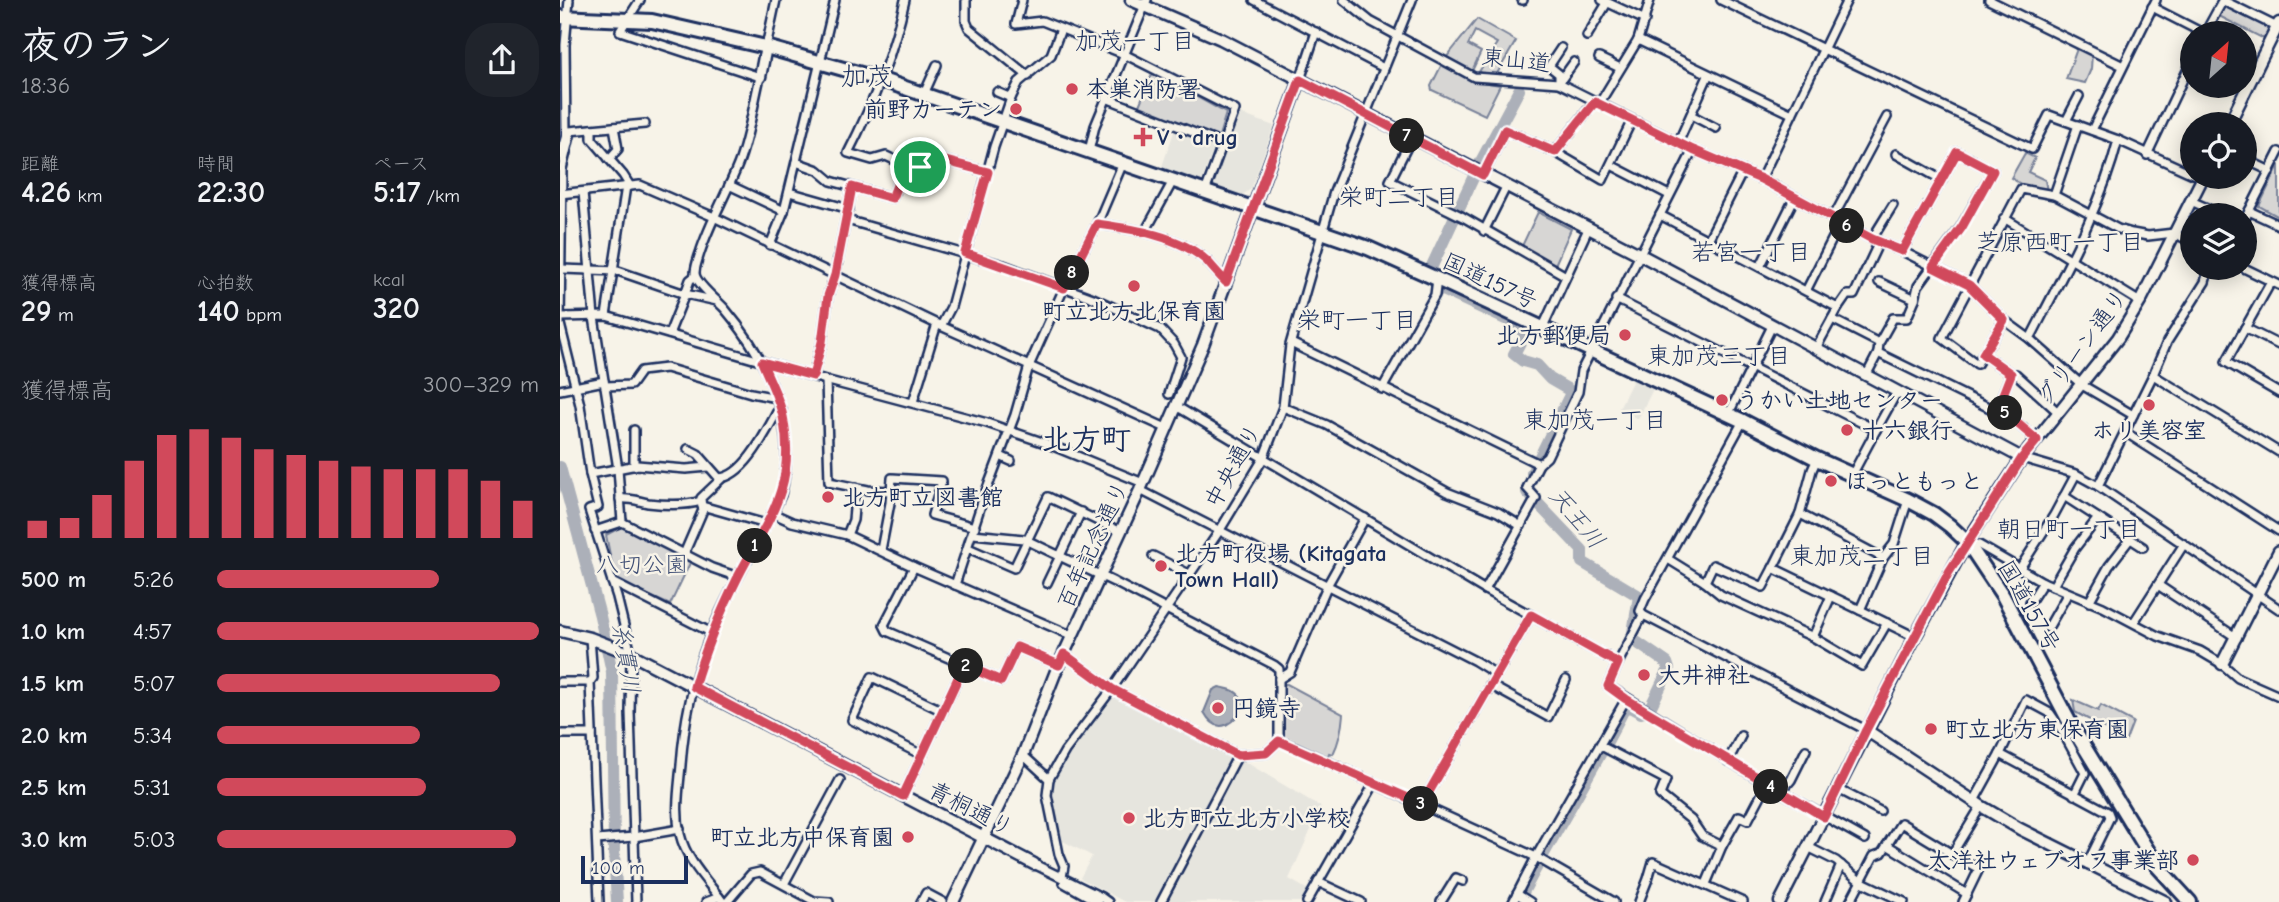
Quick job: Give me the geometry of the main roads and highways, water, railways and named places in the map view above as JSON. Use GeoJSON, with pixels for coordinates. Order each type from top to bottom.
{"type":"FeatureCollection","features":[{"type":"Feature","properties":{"kind":"highway","name":"国道157号"},"geometry":{"type":"LineString","coordinates":[[564,17],[652,21],[820,61],[1368,248],[1743,421],[1934,514],[1967,542],[2003,596],[2071,725],[2143,843],[2158,867],[2190,902]]}},
{"type":"Feature","properties":{"kind":"waterway","name":"天王川"},"geometry":{"type":"LineString","coordinates":[[1519,90],[1480,163],[1431,268],[1441,289],[1527,329],[1514,354],[1523,361],[1537,365],[1550,379],[1569,390],[1570,395],[1532,473]]}},
{"type":"Feature","properties":{"kind":"waterway","name":"糸貫川"},"geometry":{"type":"LineString","coordinates":[[560,467],[600,616],[612,672],[617,902]]}},
{"type":"Feature","properties":{"kind":"waterway","name":"天王川"},"geometry":{"type":"LineString","coordinates":[[1518,902],[1626,705],[1641,713],[1650,708],[1669,669],[1667,663],[1632,639],[1639,596],[1582,562],[1582,550],[1527,492]]}},
{"type":"Feature","properties":{"kind":"place","name":"本巣消防署"},"geometry":{"type":"Point","coordinates":[1072,89]}},
{"type":"Feature","properties":{"kind":"place","name":"前野カーテン"},"geometry":{"type":"Point","coordinates":[1016,109]}},
{"type":"Feature","properties":{"kind":"place","name":"V・drug"},"geometry":{"type":"Point","coordinates":[1143,137]}},
{"type":"Feature","properties":{"kind":"place","name":"町立北方北保育園"},"geometry":{"type":"Point","coordinates":[1134,286]}},
{"type":"Feature","properties":{"kind":"place","name":"北方郵便局"},"geometry":{"type":"Point","coordinates":[1625,335]}},
{"type":"Feature","properties":{"kind":"place","name":"うかい土地センター"},"geometry":{"type":"Point","coordinates":[1722,400]}},
{"type":"Feature","properties":{"kind":"place","name":"ホリ美容室"},"geometry":{"type":"Point","coordinates":[2149,405]}},
{"type":"Feature","properties":{"kind":"place","name":"十六銀行"},"geometry":{"type":"Point","coordinates":[1847,430]}},
{"type":"Feature","properties":{"kind":"place","name":"ほっともっと"},"geometry":{"type":"Point","coordinates":[1831,481]}},
{"type":"Feature","properties":{"kind":"place","name":"北方町立図書館"},"geometry":{"type":"Point","coordinates":[828,497]}},
{"type":"Feature","properties":{"kind":"place","name":"北方町役場 (Kitagata Town Hall)"},"geometry":{"type":"Point","coordinates":[1161,566]}},
{"type":"Feature","properties":{"kind":"place","name":"大井神社"},"geometry":{"type":"Point","coordinates":[1644,675]}},
{"type":"Feature","properties":{"kind":"place","name":"円鏡寺"},"geometry":{"type":"Point","coordinates":[1218,708]}},
{"type":"Feature","properties":{"kind":"place","name":"町立北方東保育園"},"geometry":{"type":"Point","coordinates":[1931,729]}},
{"type":"Feature","properties":{"kind":"place","name":"北方町立北方小学校"},"geometry":{"type":"Point","coordinates":[1129,818]}},
{"type":"Feature","properties":{"kind":"place","name":"町立北方中保育園"},"geometry":{"type":"Point","coordinates":[908,837]}},
{"type":"Feature","properties":{"kind":"place","name":"太洋社ウェブオフ事業部"},"geometry":{"type":"Point","coordinates":[2193,860]}},
{"type":"Feature","properties":{"kind":"district","name":"加茂一丁目"},"geometry":{"type":"Point","coordinates":[1135,41]}},
{"type":"Feature","properties":{"kind":"district","name":"加茂"},"geometry":{"type":"Point","coordinates":[867,77]}},
{"type":"Feature","properties":{"kind":"district","name":"栄町二丁目"},"geometry":{"type":"Point","coordinates":[1399,197]}},
{"type":"Feature","properties":{"kind":"district","name":"芝原西町一丁目"},"geometry":{"type":"Point","coordinates":[2060,242]}},
{"type":"Feature","properties":{"kind":"district","name":"若宮一丁目"},"geometry":{"type":"Point","coordinates":[1751,252]}},
{"type":"Feature","properties":{"kind":"district","name":"栄町一丁目"},"geometry":{"type":"Point","coordinates":[1357,320]}},
{"type":"Feature","properties":{"kind":"district","name":"東加茂三丁目"},"geometry":{"type":"Point","coordinates":[1719,356]}},
{"type":"Feature","properties":{"kind":"district","name":"東加茂一丁目"},"geometry":{"type":"Point","coordinates":[1595,420]}},
{"type":"Feature","properties":{"kind":"district","name":"北方町"},"geometry":{"type":"Point","coordinates":[1086,439]}},
{"type":"Feature","properties":{"kind":"district","name":"朝日町一丁目"},"geometry":{"type":"Point","coordinates":[2069,529]}},
{"type":"Feature","properties":{"kind":"district","name":"東加茂二丁目"},"geometry":{"type":"Point","coordinates":[1862,556]}},
{"type":"Feature","properties":{"kind":"park label","name":"八切公園"},"geometry":{"type":"Point","coordinates":[642,564]}}]}
